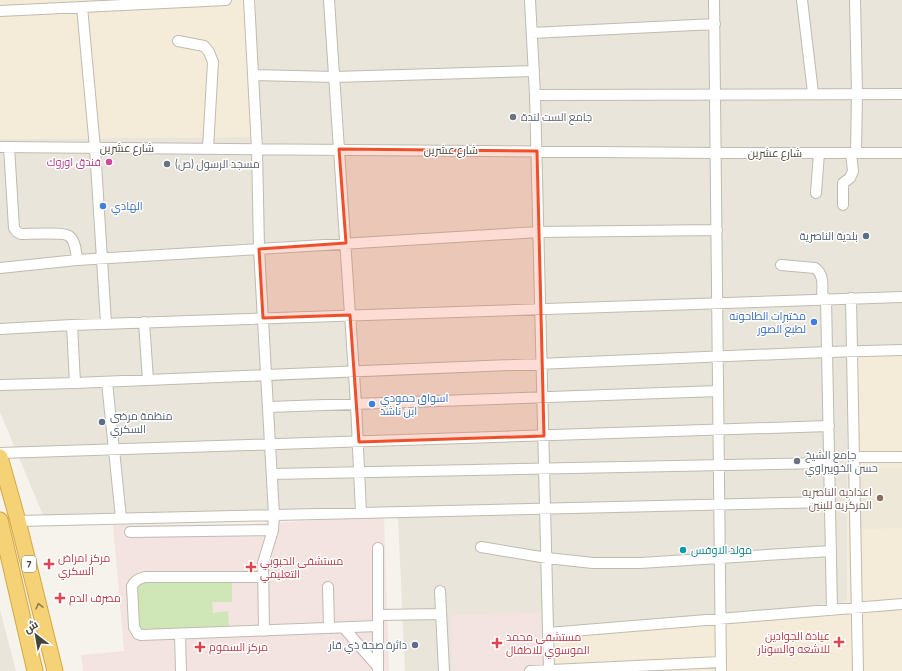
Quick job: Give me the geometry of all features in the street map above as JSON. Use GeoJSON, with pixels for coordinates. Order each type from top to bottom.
{"type":"FeatureCollection","features":[{"type":"Feature","properties":{"kind":"highway","name":"7"},"geometry":{"type":"LineString","coordinates":[[0,457],[18,521],[55,671]]}},
{"type":"Feature","properties":{"kind":"highway","name":"7"},"geometry":{"type":"LineString","coordinates":[[0,522],[35,671]]}},
{"type":"Feature","properties":{"kind":"street"},"geometry":{"type":"LineString","coordinates":[[0,11],[226,0]]}},
{"type":"Feature","properties":{"kind":"street"},"geometry":{"type":"LineString","coordinates":[[250,0],[257,149],[259,249],[274,515],[272,530],[262,563],[264,631]]}},
{"type":"Feature","properties":{"kind":"street"},"geometry":{"type":"LineString","coordinates":[[329,0],[359,442],[361,513]]}},
{"type":"Feature","properties":{"kind":"street"},"geometry":{"type":"LineString","coordinates":[[530,0],[537,151],[549,670]]}},
{"type":"Feature","properties":{"kind":"street"},"geometry":{"type":"LineString","coordinates":[[530,671],[721,666],[714,0]]}},
{"type":"Feature","properties":{"kind":"street"},"geometry":{"type":"LineString","coordinates":[[802,0],[813,93]]}},
{"type":"Feature","properties":{"kind":"street"},"geometry":{"type":"LineString","coordinates":[[843,205],[843,183],[850,178],[853,171],[857,93],[856,0]]}},
{"type":"Feature","properties":{"kind":"street"},"geometry":{"type":"LineString","coordinates":[[82,7],[95,148],[106,323]]}},
{"type":"Feature","properties":{"kind":"street"},"geometry":{"type":"LineString","coordinates":[[532,33],[714,24]]}},
{"type":"Feature","properties":{"kind":"street"},"geometry":{"type":"LineString","coordinates":[[178,42],[204,46],[209,52],[213,62],[208,148]]}},
{"type":"Feature","properties":{"kind":"street"},"geometry":{"type":"LineString","coordinates":[[254,75],[334,77],[534,71]]}},
{"type":"Feature","properties":{"kind":"street"},"geometry":{"type":"LineString","coordinates":[[535,95],[715,95],[813,93],[902,94]]}},
{"type":"Feature","properties":{"kind":"street"},"geometry":{"type":"LineString","coordinates":[[4,147],[14,228],[21,234],[61,234],[69,236],[74,242],[77,260]]}},
{"type":"Feature","properties":{"kind":"street","name":"شارع عشرين"},"geometry":{"type":"LineString","coordinates":[[4,147],[902,154]]}},
{"type":"Feature","properties":{"kind":"street"},"geometry":{"type":"LineString","coordinates":[[816,193],[819,153]]}},
{"type":"Feature","properties":{"kind":"street"},"geometry":{"type":"LineString","coordinates":[[0,268],[77,260],[539,232],[717,230]]}},
{"type":"Feature","properties":{"kind":"street"},"geometry":{"type":"LineString","coordinates":[[781,265],[815,268],[822,275],[827,352],[832,610]]}},
{"type":"Feature","properties":{"kind":"street"},"geometry":{"type":"LineString","coordinates":[[0,329],[106,323],[824,298],[902,297]]}},
{"type":"Feature","properties":{"kind":"street"},"geometry":{"type":"LineString","coordinates":[[851,298],[858,671]]}},
{"type":"Feature","properties":{"kind":"street"},"geometry":{"type":"LineString","coordinates":[[144,322],[148,380]]}},
{"type":"Feature","properties":{"kind":"street"},"geometry":{"type":"LineString","coordinates":[[72,325],[75,383]]}},
{"type":"Feature","properties":{"kind":"street"},"geometry":{"type":"LineString","coordinates":[[0,385],[902,350]]}},
{"type":"Feature","properties":{"kind":"street"},"geometry":{"type":"LineString","coordinates":[[107,382],[115,450],[120,518]]}},
{"type":"Feature","properties":{"kind":"street"},"geometry":{"type":"LineString","coordinates":[[268,406],[718,391]]}},
{"type":"Feature","properties":{"kind":"street"},"geometry":{"type":"LineString","coordinates":[[0,453],[829,426]]}},
{"type":"Feature","properties":{"kind":"street"},"geometry":{"type":"LineString","coordinates":[[854,457],[902,457]]}},
{"type":"Feature","properties":{"kind":"street"},"geometry":{"type":"LineString","coordinates":[[272,474],[829,463]]}},
{"type":"Feature","properties":{"kind":"street"},"geometry":{"type":"LineString","coordinates":[[18,521],[830,502]]}},
{"type":"Feature","properties":{"kind":"street"},"geometry":{"type":"LineString","coordinates":[[130,532],[272,530]]}},
{"type":"Feature","properties":{"kind":"street"},"geometry":{"type":"LineString","coordinates":[[481,547],[547,558],[592,563],[640,563],[831,551]]}},
{"type":"Feature","properties":{"kind":"street"},"geometry":{"type":"LineString","coordinates":[[378,548],[378,669]]}},
{"type":"Feature","properties":{"kind":"street"},"geometry":{"type":"LineString","coordinates":[[262,577],[145,577],[134,582],[132,586],[134,627],[138,634],[142,635],[378,626]]}},
{"type":"Feature","properties":{"kind":"street"},"geometry":{"type":"LineString","coordinates":[[328,587],[329,628]]}},
{"type":"Feature","properties":{"kind":"street"},"geometry":{"type":"LineString","coordinates":[[440,592],[444,671]]}},
{"type":"Feature","properties":{"kind":"street"},"geometry":{"type":"LineString","coordinates":[[548,633],[902,604]]}},
{"type":"Feature","properties":{"kind":"street"},"geometry":{"type":"LineString","coordinates":[[378,615],[441,614]]}},
{"type":"Feature","properties":{"kind":"street"},"geometry":{"type":"LineString","coordinates":[[344,628],[378,669]]}},
{"type":"Feature","properties":{"kind":"street"},"geometry":{"type":"LineString","coordinates":[[180,634],[182,671]]}},
{"type":"Feature","properties":{"kind":"highlighted area"},"geometry":{"type":"Polygon","coordinates":[[[339,149],[537,151],[544,436],[359,442],[350,315],[263,318],[259,249],[346,243],[339,149]]]}},
{"type":"Feature","properties":{"kind":"shaded area"},"geometry":{"type":"Polygon","coordinates":[[[0,0],[256,0],[256,137],[0,139],[0,0]]]}},
{"type":"Feature","properties":{"kind":"shaded area"},"geometry":{"type":"Polygon","coordinates":[[[256,0],[902,0],[902,353],[848,353],[847,602],[553,632],[553,671],[405,671],[398,518],[45,520],[0,412],[0,139],[256,137],[256,0]]]}},
{"type":"Feature","properties":{"kind":"shaded area"},"geometry":{"type":"Polygon","coordinates":[[[848,353],[902,353],[902,671],[553,671],[553,632],[847,602],[848,353]]]}},
{"type":"Feature","properties":{"kind":"shaded area","name":"اعداديه الناصريه المركزيه للبنين"},"geometry":{"type":"Polygon","coordinates":[[[857,468],[902,468],[902,528],[858,529],[857,468]]]}},
{"type":"Feature","properties":{"kind":"shaded area","name":"مستشفى الحبوبي التعليمي"},"geometry":{"type":"Polygon","coordinates":[[[384,516],[389,671],[83,671],[81,655],[124,651],[113,525],[253,524],[384,516]]]}},
{"type":"Feature","properties":{"kind":"shaded area"},"geometry":{"type":"Polygon","coordinates":[[[0,610],[16,671],[0,671],[0,610]]]}},
{"type":"Feature","properties":{"kind":"shaded area","name":"مستشفى محمد الموسوي للاطفال"},"geometry":{"type":"Polygon","coordinates":[[[541,613],[543,671],[452,671],[451,615],[541,613]]]}},
{"type":"Feature","properties":{"kind":"green space"},"geometry":{"type":"Polygon","coordinates":[[[232,581],[232,602],[212,602],[213,613],[228,611],[229,627],[138,630],[138,582],[232,581]]]}},
{"type":"Feature","properties":{"kind":"place","name":"جامع الست لندة"},"geometry":{"type":"Point","coordinates":[513,117]}},
{"type":"Feature","properties":{"kind":"place","name":"فندق اوروك"},"geometry":{"type":"Point","coordinates":[109,162]}},
{"type":"Feature","properties":{"kind":"place","name":"مسجد الرسول (ص)"},"geometry":{"type":"Point","coordinates":[167,164]}},
{"type":"Feature","properties":{"kind":"place","name":"الهادي"},"geometry":{"type":"Point","coordinates":[103,206]}},
{"type":"Feature","properties":{"kind":"place","name":"بلدية الناصرية"},"geometry":{"type":"Point","coordinates":[866,236]}},
{"type":"Feature","properties":{"kind":"place","name":"مختبرات الطاحونه لطبع الصور"},"geometry":{"type":"Point","coordinates":[814,322]}},
{"type":"Feature","properties":{"kind":"place","name":"اسواق حمودي ابن ناشد"},"geometry":{"type":"Point","coordinates":[372,404]}},
{"type":"Feature","properties":{"kind":"place","name":"منظمة مرضى السكري"},"geometry":{"type":"Point","coordinates":[102,422]}},
{"type":"Feature","properties":{"kind":"place","name":"جامع الشيخ حسن الخويبراوي"},"geometry":{"type":"Point","coordinates":[797,461]}},
{"type":"Feature","properties":{"kind":"place","name":"اعداديه الناصريه المركزيه للبنين"},"geometry":{"type":"Point","coordinates":[880,498]}},
{"type":"Feature","properties":{"kind":"place","name":"مولد الاوفس"},"geometry":{"type":"Point","coordinates":[683,550]}},
{"type":"Feature","properties":{"kind":"place","name":"مركز امراض السكري"},"geometry":{"type":"Point","coordinates":[49,564]}},
{"type":"Feature","properties":{"kind":"place","name":"مستشفى الحبوبي التعليمي"},"geometry":{"type":"Point","coordinates":[251,567]}},
{"type":"Feature","properties":{"kind":"place","name":"مصرف الدم"},"geometry":{"type":"Point","coordinates":[60,598]}},
{"type":"Feature","properties":{"kind":"place","name":"عيادة الجوادين للاشعه والسونار"},"geometry":{"type":"Point","coordinates":[839,642]}},
{"type":"Feature","properties":{"kind":"place","name":"مستشفى محمد الموسوي للاطفال"},"geometry":{"type":"Point","coordinates":[497,643]}},
{"type":"Feature","properties":{"kind":"place","name":"دائرة صحة ذي قار"},"geometry":{"type":"Point","coordinates":[415,645]}},
{"type":"Feature","properties":{"kind":"place","name":"مركز السموم"},"geometry":{"type":"Point","coordinates":[200,647]}}]}
